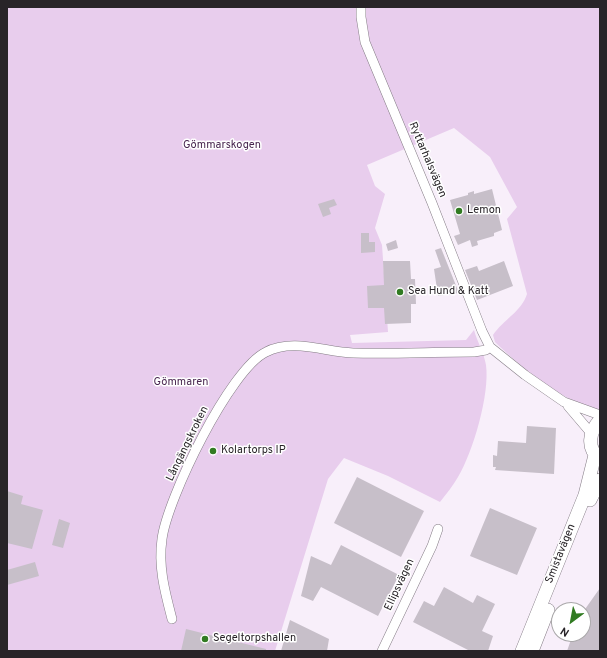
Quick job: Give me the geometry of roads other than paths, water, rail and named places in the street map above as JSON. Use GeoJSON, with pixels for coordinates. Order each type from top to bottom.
{"type":"FeatureCollection","features":[{"type":"Feature","properties":{"kind":"street","name":"Ryttarhalsvägen"},"geometry":{"type":"LineString","coordinates":[[361,7],[365,42],[432,203],[464,287],[490,347],[525,375],[564,402],[585,423],[591,433]]}},
{"type":"Feature","properties":{"kind":"street","name":"Långängskroken"},"geometry":{"type":"LineString","coordinates":[[172,619],[162,579],[162,539],[165,526],[179,488],[208,424],[249,365],[266,352],[294,345],[354,353],[474,352],[486,350],[490,347]]}},
{"type":"Feature","properties":{"kind":"street","name":"Ryttarhalsvägen"},"geometry":{"type":"LineString","coordinates":[[564,402],[600,415]]}},
{"type":"Feature","properties":{"kind":"street"},"geometry":{"type":"LineString","coordinates":[[597,457],[590,439],[591,433],[600,420]]}},
{"type":"Feature","properties":{"kind":"street","name":"Smistavägen"},"geometry":{"type":"LineString","coordinates":[[522,651],[585,495],[597,457]]}},
{"type":"Feature","properties":{"kind":"street","name":"Smistavägen"},"geometry":{"type":"LineString","coordinates":[[532,651],[591,497],[600,480]]}},
{"type":"Feature","properties":{"kind":"street","name":"Ellipsvägen"},"geometry":{"type":"LineString","coordinates":[[382,651],[432,546],[438,529]]}},
{"type":"Feature","properties":{"kind":"place","name":"Lemon"},"geometry":{"type":"Point","coordinates":[459,211]}},
{"type":"Feature","properties":{"kind":"place","name":"Sea Hund & Katt"},"geometry":{"type":"Point","coordinates":[400,292]}},
{"type":"Feature","properties":{"kind":"place","name":"Kolartorps IP"},"geometry":{"type":"Point","coordinates":[213,451]}},
{"type":"Feature","properties":{"kind":"place","name":"Segeltorpshallen"},"geometry":{"type":"Point","coordinates":[205,639]}},
{"type":"Feature","properties":{"kind":"park label","name":"Gömmarskogen"},"geometry":{"type":"Point","coordinates":[222,146]}},
{"type":"Feature","properties":{"kind":"park label","name":"Gömmaren"},"geometry":{"type":"Point","coordinates":[181,383]}}]}
